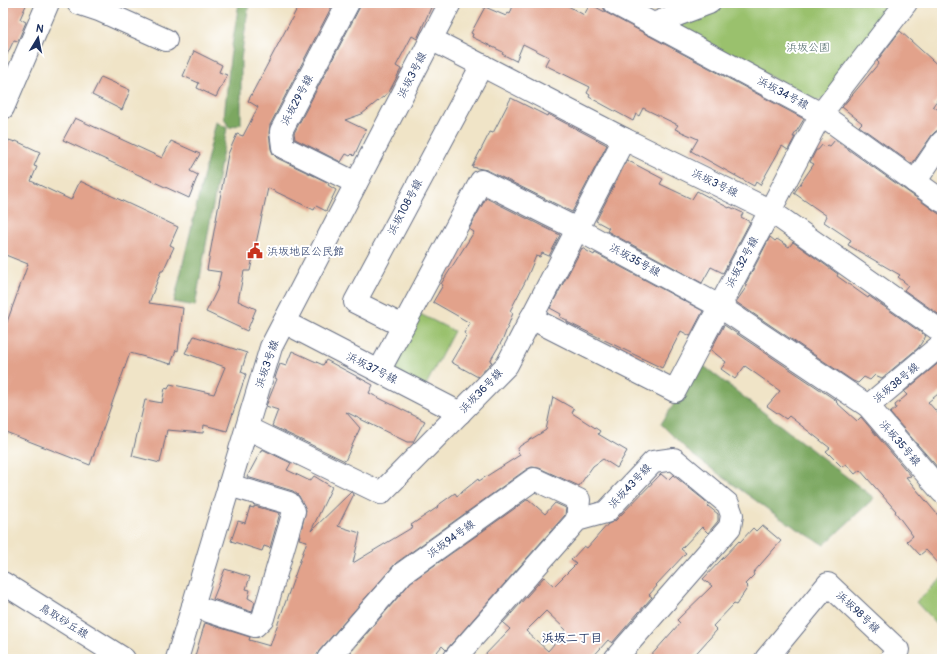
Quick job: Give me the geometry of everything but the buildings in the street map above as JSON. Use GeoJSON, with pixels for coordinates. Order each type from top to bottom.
{"type":"FeatureCollection","features":[{"type":"Feature","properties":{"kind":"street"},"geometry":{"type":"LineString","coordinates":[[3,108],[48,3]]}},
{"type":"Feature","properties":{"kind":"street"},"geometry":{"type":"LineString","coordinates":[[78,3],[100,6],[166,40]]}},
{"type":"Feature","properties":{"kind":"street","name":"浜坂29号線"},"geometry":{"type":"LineString","coordinates":[[348,3],[281,131],[283,147],[356,183]]}},
{"type":"Feature","properties":{"kind":"street"},"geometry":{"type":"LineString","coordinates":[[431,39],[450,3]]}},
{"type":"Feature","properties":{"kind":"street","name":"浜坂34号線"},"geometry":{"type":"LineString","coordinates":[[614,3],[821,114],[942,201]]}},
{"type":"Feature","properties":{"kind":"street"},"geometry":{"type":"LineString","coordinates":[[654,24],[709,3]]}},
{"type":"Feature","properties":{"kind":"street","name":"浜坂32号線"},"geometry":{"type":"LineString","coordinates":[[531,318],[675,391],[769,210],[821,114],[906,3]]}},
{"type":"Feature","properties":{"kind":"street","name":"浜坂3号線"},"geometry":{"type":"LineString","coordinates":[[177,659],[271,348],[431,39],[624,139],[769,210],[942,332]]}},
{"type":"Feature","properties":{"kind":"street","name":"浜坂108号線"},"geometry":{"type":"LineString","coordinates":[[404,326],[355,302],[482,65]]}},
{"type":"Feature","properties":{"kind":"street","name":"浜坂36号線"},"geometry":{"type":"LineString","coordinates":[[247,428],[381,493],[507,365],[624,139]]}},
{"type":"Feature","properties":{"kind":"street"},"geometry":{"type":"LineString","coordinates":[[915,182],[942,142]]}},
{"type":"Feature","properties":{"kind":"street","name":"浜坂35号線"},"geometry":{"type":"LineString","coordinates":[[379,372],[481,181],[577,228],[719,306],[868,406],[942,492]]}},
{"type":"Feature","properties":{"kind":"street","name":"浜坂37号線"},"geometry":{"type":"LineString","coordinates":[[284,322],[460,413]]}},
{"type":"Feature","properties":{"kind":"street","name":"浜坂38号線"},"geometry":{"type":"LineString","coordinates":[[868,406],[942,344]]}},
{"type":"Feature","properties":{"kind":"street","name":"浜坂43号線"},"geometry":{"type":"LineString","coordinates":[[577,520],[606,512],[653,462],[674,459],[728,504],[732,515],[730,528],[615,659]]}},
{"type":"Feature","properties":{"kind":"street","name":"浜坂94号線"},"geometry":{"type":"LineString","coordinates":[[328,659],[403,573],[534,479],[579,500],[577,520]]}},
{"type":"Feature","properties":{"kind":"street"},"geometry":{"type":"LineString","coordinates":[[193,606],[254,626],[263,618],[294,511],[289,503],[229,485]]}},
{"type":"Feature","properties":{"kind":"street"},"geometry":{"type":"LineString","coordinates":[[454,659],[577,520]]}},
{"type":"Feature","properties":{"kind":"street","name":"鳥取砂丘線"},"geometry":{"type":"LineString","coordinates":[[3,583],[124,659]]}},
{"type":"Feature","properties":{"kind":"street","name":"浜坂98号線"},"geometry":{"type":"LineString","coordinates":[[766,659],[828,584],[899,656]]}},
{"type":"Feature","properties":{"kind":"green space"},"geometry":{"type":"Polygon","coordinates":[[[239,3],[249,3],[241,59],[241,124],[229,128],[224,118],[230,58],[239,3]]]}},
{"type":"Feature","properties":{"kind":"green space","name":"浜坂公園"},"geometry":{"type":"Polygon","coordinates":[[[726,3],[901,3],[825,98],[817,101],[678,29],[678,21],[726,3]]]}},
{"type":"Feature","properties":{"kind":"green space"},"geometry":{"type":"Polygon","coordinates":[[[216,122],[227,128],[195,306],[174,302],[216,122]]]}},
{"type":"Feature","properties":{"kind":"green space"},"geometry":{"type":"Polygon","coordinates":[[[418,313],[454,331],[425,387],[389,369],[418,313]]]}},
{"type":"Feature","properties":{"kind":"green space"},"geometry":{"type":"Polygon","coordinates":[[[700,363],[874,498],[824,545],[780,518],[691,454],[661,424],[700,363]]]}},
{"type":"Feature","properties":{"kind":"green space"},"geometry":{"type":"Polygon","coordinates":[[[942,578],[942,630],[916,602],[942,578]]]}},
{"type":"Feature","properties":{"kind":"place","name":"浜坂地区公民館"},"geometry":{"type":"Point","coordinates":[255,251]}},
{"type":"Feature","properties":{"kind":"district","name":"浜坂二丁目"},"geometry":{"type":"Point","coordinates":[572,638]}}]}
